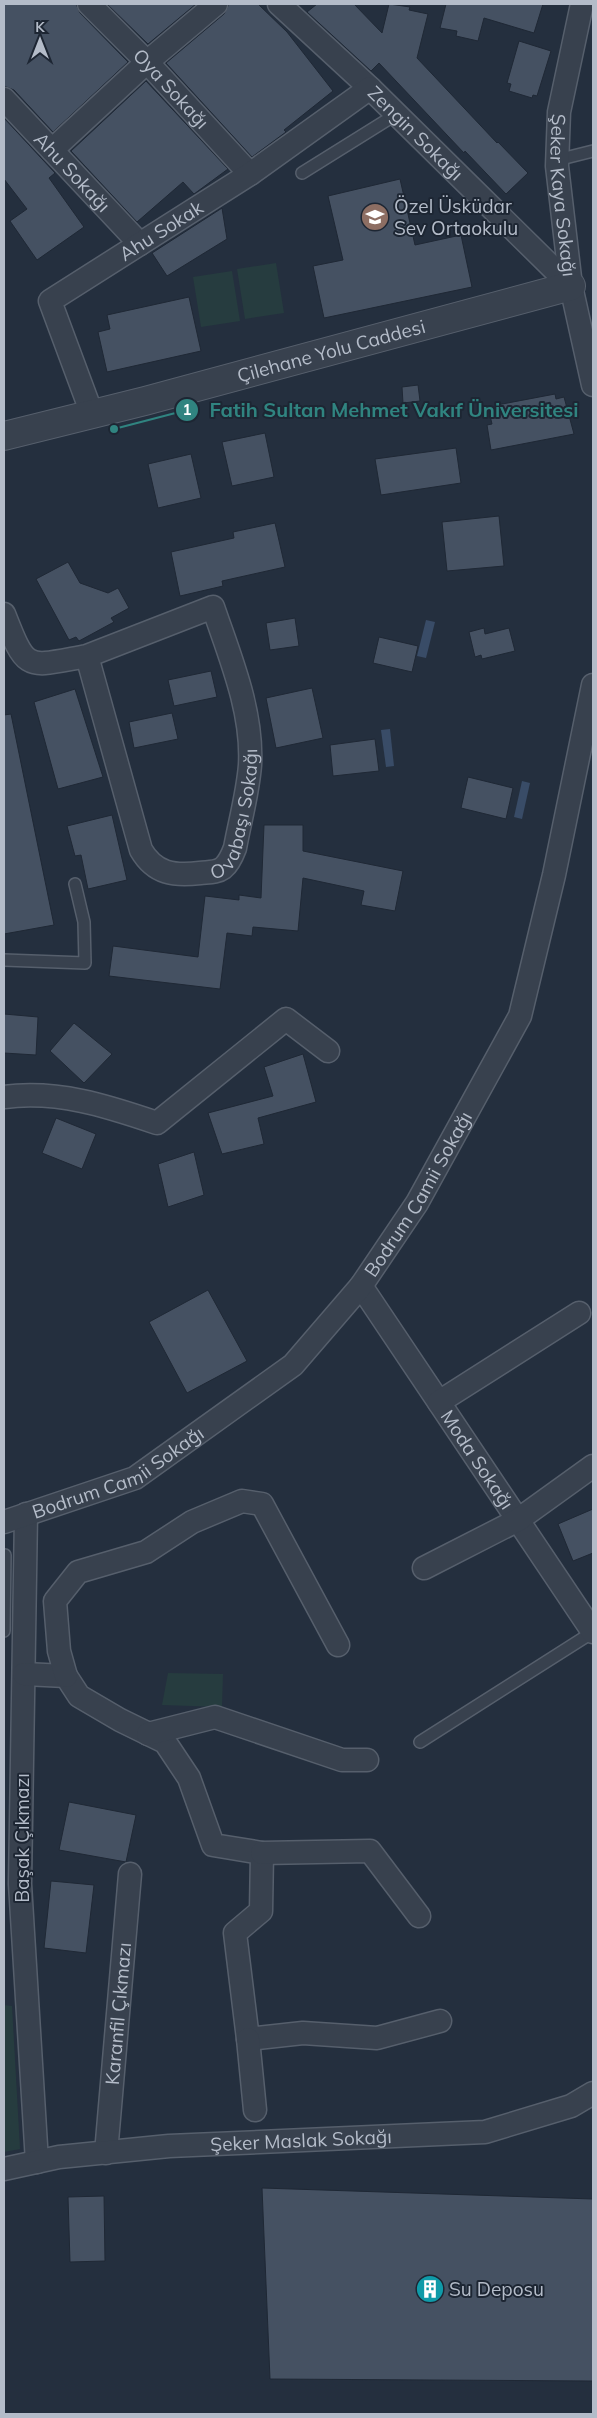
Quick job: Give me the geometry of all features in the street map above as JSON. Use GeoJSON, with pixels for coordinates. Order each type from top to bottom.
{"type":"FeatureCollection","features":[{"type":"Feature","properties":{"kind":"street","name":"Oya Sokağı"},"geometry":{"type":"LineString","coordinates":[[89,4],[147,62],[250,174]]}},
{"type":"Feature","properties":{"kind":"street"},"geometry":{"type":"LineString","coordinates":[[52,150],[147,62],[216,4]]}},
{"type":"Feature","properties":{"kind":"street","name":"Zengin Sokağı"},"geometry":{"type":"LineString","coordinates":[[279,4],[370,88],[395,115],[571,286]]}},
{"type":"Feature","properties":{"kind":"street","name":"Şeker Kaya Sokağı"},"geometry":{"type":"LineString","coordinates":[[582,4],[559,112],[557,160],[558,187],[571,286],[593,385]]}},
{"type":"Feature","properties":{"kind":"street","name":"Ahu Sokak"},"geometry":{"type":"LineString","coordinates":[[92,414],[50,301],[250,174],[370,88]]}},
{"type":"Feature","properties":{"kind":"street","name":"Ahu Sokağı"},"geometry":{"type":"LineString","coordinates":[[4,99],[140,244]]}},
{"type":"Feature","properties":{"kind":"street","name":"Çilehane Yolu Caddesi"},"geometry":{"type":"LineString","coordinates":[[4,436],[571,286]]}},
{"type":"Feature","properties":{"kind":"street","name":"Ovabaşı Sokağı"},"geometry":{"type":"LineString","coordinates":[[4,614],[18,648],[24,657],[32,662],[42,664],[87,656],[213,607],[242,698],[250,764],[235,848],[230,859],[215,872],[181,875],[166,873],[146,859],[141,850],[87,656]]}},
{"type":"Feature","properties":{"kind":"street","name":"Bodrum Camii Sokağı"},"geometry":{"type":"LineString","coordinates":[[4,1522],[135,1478],[293,1365],[361,1286],[417,1203],[520,1016],[554,875],[593,685]]}},
{"type":"Feature","properties":{"kind":"street"},"geometry":{"type":"LineString","coordinates":[[4,1097],[32,1093],[103,1105],[157,1123],[286,1019],[328,1051]]}},
{"type":"Feature","properties":{"kind":"street","name":"Moda Sokağı"},"geometry":{"type":"LineString","coordinates":[[361,1286],[593,1632]]}},
{"type":"Feature","properties":{"kind":"street"},"geometry":{"type":"LineString","coordinates":[[439,1402],[579,1313]]}},
{"type":"Feature","properties":{"kind":"street"},"geometry":{"type":"LineString","coordinates":[[424,1568],[518,1520],[593,1466]]}},
{"type":"Feature","properties":{"kind":"street"},"geometry":{"type":"LineString","coordinates":[[338,1645],[262,1504],[242,1502],[192,1522],[146,1552],[78,1572],[55,1601],[59,1651],[66,1676],[79,1696],[164,1742],[189,1778],[213,1845],[262,1853],[370,1851],[419,1916]]}},
{"type":"Feature","properties":{"kind":"street","name":"Başak Çıkmazı"},"geometry":{"type":"LineString","coordinates":[[26,1514],[20,1884],[37,2162]]}},
{"type":"Feature","properties":{"kind":"street"},"geometry":{"type":"LineString","coordinates":[[24,1674],[66,1676]]}},
{"type":"Feature","properties":{"kind":"street"},"geometry":{"type":"LineString","coordinates":[[148,1734],[215,1717],[342,1760],[368,1760]]}},
{"type":"Feature","properties":{"kind":"street"},"geometry":{"type":"LineString","coordinates":[[254,2110],[248,2038],[235,1933],[261,1911],[262,1853]]}},
{"type":"Feature","properties":{"kind":"street","name":"Karanfil Çıkmazı"},"geometry":{"type":"LineString","coordinates":[[106,2153],[130,1874]]}},
{"type":"Feature","properties":{"kind":"street"},"geometry":{"type":"LineString","coordinates":[[248,2038],[303,2033],[377,2038],[440,2021]]}},
{"type":"Feature","properties":{"kind":"street","name":"Şeker Maslak Sokağı"},"geometry":{"type":"LineString","coordinates":[[4,2169],[37,2162],[106,2153],[259,2141],[485,2132],[571,2106],[593,2093]]}},
{"type":"Feature","properties":{"kind":"lane"},"geometry":{"type":"LineString","coordinates":[[302,173],[395,115]]}},
{"type":"Feature","properties":{"kind":"lane"},"geometry":{"type":"LineString","coordinates":[[557,160],[593,151]]}},
{"type":"Feature","properties":{"kind":"lane"},"geometry":{"type":"LineString","coordinates":[[4,960],[84,963],[84,922],[75,884]]}},
{"type":"Feature","properties":{"kind":"lane"},"geometry":{"type":"LineString","coordinates":[[4,1631],[5,1555]]}},
{"type":"Feature","properties":{"kind":"lane"},"geometry":{"type":"LineString","coordinates":[[420,1742],[593,1632]]}},
{"type":"Feature","properties":{"kind":"green space"},"geometry":{"type":"Polygon","coordinates":[[[276,263],[284,313],[245,319],[237,269],[276,263]]]}},
{"type":"Feature","properties":{"kind":"green space"},"geometry":{"type":"Polygon","coordinates":[[[232,271],[240,321],[201,327],[193,277],[232,271]]]}},
{"type":"Feature","properties":{"kind":"green space"},"geometry":{"type":"Polygon","coordinates":[[[168,1673],[223,1674],[222,1707],[162,1705],[168,1673]]]}},
{"type":"Feature","properties":{"kind":"green space"},"geometry":{"type":"Polygon","coordinates":[[[4,2005],[12,2006],[20,2149],[4,2152],[4,2005]]]}},
{"type":"Feature","properties":{"kind":"water"},"geometry":{"type":"Polygon","coordinates":[[[426,620],[435,622],[426,658],[417,656],[426,620]]]}},
{"type":"Feature","properties":{"kind":"water"},"geometry":{"type":"Polygon","coordinates":[[[390,729],[394,766],[386,767],[381,730],[390,729]]]}},
{"type":"Feature","properties":{"kind":"water"},"geometry":{"type":"Polygon","coordinates":[[[522,781],[530,783],[522,819],[514,817],[522,781]]]}},
{"type":"Feature","properties":{"kind":"building"},"geometry":{"type":"Polygon","coordinates":[[[4,4],[76,4],[80,13],[128,62],[53,132],[14,90],[4,86],[4,4]]]}},
{"type":"Feature","properties":{"kind":"building"},"geometry":{"type":"Polygon","coordinates":[[[107,4],[196,4],[148,44],[107,4]]]}},
{"type":"Feature","properties":{"kind":"building"},"geometry":{"type":"Polygon","coordinates":[[[229,4],[258,4],[287,32],[333,91],[284,130],[286,132],[252,157],[166,63],[224,14],[229,4]]]}},
{"type":"Feature","properties":{"kind":"building"},"geometry":{"type":"Polygon","coordinates":[[[317,4],[354,4],[382,33],[389,4],[410,7],[409,10],[428,14],[417,58],[528,173],[506,194],[465,151],[464,153],[379,63],[371,71],[307,12],[317,4]]]}},
{"type":"Feature","properties":{"kind":"building"},"geometry":{"type":"Polygon","coordinates":[[[446,4],[543,4],[534,33],[484,18],[478,41],[456,36],[457,31],[440,28],[446,4]]]}},
{"type":"Feature","properties":{"kind":"building"},"geometry":{"type":"Polygon","coordinates":[[[519,41],[551,51],[537,96],[533,95],[532,98],[509,91],[511,84],[507,83],[519,41]]]}},
{"type":"Feature","properties":{"kind":"building"},"geometry":{"type":"Polygon","coordinates":[[[146,81],[228,169],[194,194],[183,182],[137,222],[71,151],[146,81]]]}},
{"type":"Feature","properties":{"kind":"building"},"geometry":{"type":"Polygon","coordinates":[[[4,118],[55,173],[49,178],[84,227],[37,260],[10,221],[27,209],[4,179],[4,118]]]}},
{"type":"Feature","properties":{"kind":"building"},"geometry":{"type":"Polygon","coordinates":[[[400,179],[415,245],[461,235],[472,287],[324,318],[313,266],[343,260],[328,196],[400,179]]]}},
{"type":"Feature","properties":{"kind":"building"},"geometry":{"type":"Polygon","coordinates":[[[222,208],[227,239],[167,276],[152,253],[222,208]]]}},
{"type":"Feature","properties":{"kind":"building"},"geometry":{"type":"Polygon","coordinates":[[[189,297],[201,351],[107,372],[98,332],[110,329],[107,315],[189,297]]]}},
{"type":"Feature","properties":{"kind":"building"},"geometry":{"type":"Polygon","coordinates":[[[418,385],[420,401],[403,403],[402,387],[418,385]]]}},
{"type":"Feature","properties":{"kind":"building"},"geometry":{"type":"Polygon","coordinates":[[[555,394],[556,399],[564,397],[574,434],[491,450],[487,425],[492,424],[489,411],[498,409],[497,405],[555,394]]]}},
{"type":"Feature","properties":{"kind":"building"},"geometry":{"type":"Polygon","coordinates":[[[265,433],[274,477],[232,486],[222,442],[265,433]]]}},
{"type":"Feature","properties":{"kind":"building"},"geometry":{"type":"Polygon","coordinates":[[[456,448],[461,483],[381,495],[375,459],[456,448]]]}},
{"type":"Feature","properties":{"kind":"building"},"geometry":{"type":"Polygon","coordinates":[[[191,454],[201,498],[158,508],[148,464],[191,454]]]}},
{"type":"Feature","properties":{"kind":"building"},"geometry":{"type":"Polygon","coordinates":[[[499,516],[504,566],[447,571],[442,522],[499,516]]]}},
{"type":"Feature","properties":{"kind":"building"},"geometry":{"type":"Polygon","coordinates":[[[275,523],[285,567],[222,581],[223,586],[180,596],[171,552],[234,538],[233,532],[275,523]]]}},
{"type":"Feature","properties":{"kind":"building"},"geometry":{"type":"Polygon","coordinates":[[[68,562],[80,583],[108,593],[118,588],[129,608],[111,618],[114,622],[79,641],[76,637],[69,640],[36,579],[68,562]]]}},
{"type":"Feature","properties":{"kind":"building"},"geometry":{"type":"Polygon","coordinates":[[[295,618],[299,646],[270,650],[266,623],[295,618]]]}},
{"type":"Feature","properties":{"kind":"building"},"geometry":{"type":"Polygon","coordinates":[[[484,628],[485,634],[509,628],[515,651],[482,659],[481,655],[475,657],[469,632],[484,628]]]}},
{"type":"Feature","properties":{"kind":"building"},"geometry":{"type":"Polygon","coordinates":[[[379,637],[418,646],[412,672],[373,663],[379,637]]]}},
{"type":"Feature","properties":{"kind":"building"},"geometry":{"type":"Polygon","coordinates":[[[211,671],[217,697],[174,706],[168,680],[211,671]]]}},
{"type":"Feature","properties":{"kind":"building"},"geometry":{"type":"Polygon","coordinates":[[[312,688],[323,738],[276,748],[266,698],[312,688]]]}},
{"type":"Feature","properties":{"kind":"building"},"geometry":{"type":"Polygon","coordinates":[[[75,689],[103,777],[58,789],[34,702],[75,689]]]}},
{"type":"Feature","properties":{"kind":"building"},"geometry":{"type":"Polygon","coordinates":[[[172,713],[178,739],[134,748],[129,722],[172,713]]]}},
{"type":"Feature","properties":{"kind":"building"},"geometry":{"type":"Polygon","coordinates":[[[11,714],[54,925],[4,934],[4,715],[11,714]]]}},
{"type":"Feature","properties":{"kind":"building"},"geometry":{"type":"Polygon","coordinates":[[[375,739],[379,771],[333,776],[330,745],[375,739]]]}},
{"type":"Feature","properties":{"kind":"building"},"geometry":{"type":"Polygon","coordinates":[[[468,777],[513,788],[506,819],[461,808],[468,777]]]}},
{"type":"Feature","properties":{"kind":"building"},"geometry":{"type":"Polygon","coordinates":[[[112,815],[127,880],[88,889],[81,855],[75,856],[67,826],[112,815]]]}},
{"type":"Feature","properties":{"kind":"building"},"geometry":{"type":"Polygon","coordinates":[[[264,825],[303,825],[303,851],[403,871],[395,911],[361,905],[364,891],[303,878],[298,931],[253,927],[252,936],[227,933],[220,989],[109,976],[113,946],[198,957],[205,896],[239,900],[239,895],[261,898],[264,825]]]}},
{"type":"Feature","properties":{"kind":"building"},"geometry":{"type":"Polygon","coordinates":[[[4,1014],[38,1017],[36,1055],[4,1053],[4,1014]]]}},
{"type":"Feature","properties":{"kind":"building"},"geometry":{"type":"Polygon","coordinates":[[[74,1023],[112,1054],[84,1083],[50,1051],[74,1023]]]}},
{"type":"Feature","properties":{"kind":"building"},"geometry":{"type":"Polygon","coordinates":[[[303,1054],[316,1102],[258,1118],[264,1144],[222,1154],[208,1113],[273,1096],[264,1067],[303,1054]]]}},
{"type":"Feature","properties":{"kind":"building"},"geometry":{"type":"Polygon","coordinates":[[[56,1118],[96,1134],[82,1169],[42,1153],[56,1118]]]}},
{"type":"Feature","properties":{"kind":"building"},"geometry":{"type":"Polygon","coordinates":[[[194,1152],[204,1195],[168,1207],[158,1164],[194,1152]]]}},
{"type":"Feature","properties":{"kind":"building"},"geometry":{"type":"Polygon","coordinates":[[[208,1290],[247,1361],[187,1393],[149,1322],[208,1290]]]}},
{"type":"Feature","properties":{"kind":"building"},"geometry":{"type":"Polygon","coordinates":[[[593,1509],[593,1553],[573,1561],[558,1524],[593,1509]]]}},
{"type":"Feature","properties":{"kind":"building"},"geometry":{"type":"Polygon","coordinates":[[[69,1802],[136,1815],[126,1862],[59,1850],[69,1802]]]}},
{"type":"Feature","properties":{"kind":"building"},"geometry":{"type":"Polygon","coordinates":[[[51,1881],[94,1885],[86,1953],[44,1948],[51,1881]]]}},
{"type":"Feature","properties":{"kind":"building","name":"Su Deposu"},"geometry":{"type":"Polygon","coordinates":[[[262,2188],[593,2199],[593,2381],[270,2379],[262,2188]]]}},
{"type":"Feature","properties":{"kind":"building"},"geometry":{"type":"Polygon","coordinates":[[[104,2196],[105,2261],[70,2262],[68,2197],[104,2196]]]}},
{"type":"Feature","properties":{"kind":"place","name":"Özel Üsküdar Sev Ortaokulu"},"geometry":{"type":"Point","coordinates":[375,217]}},
{"type":"Feature","properties":{"kind":"place","name":"Fatih Sultan Mehmet Vakıf Üniversitesi"},"geometry":{"type":"Point","coordinates":[114,429]}},
{"type":"Feature","properties":{"kind":"place","name":"Su Deposu"},"geometry":{"type":"Point","coordinates":[430,2289]}}]}
